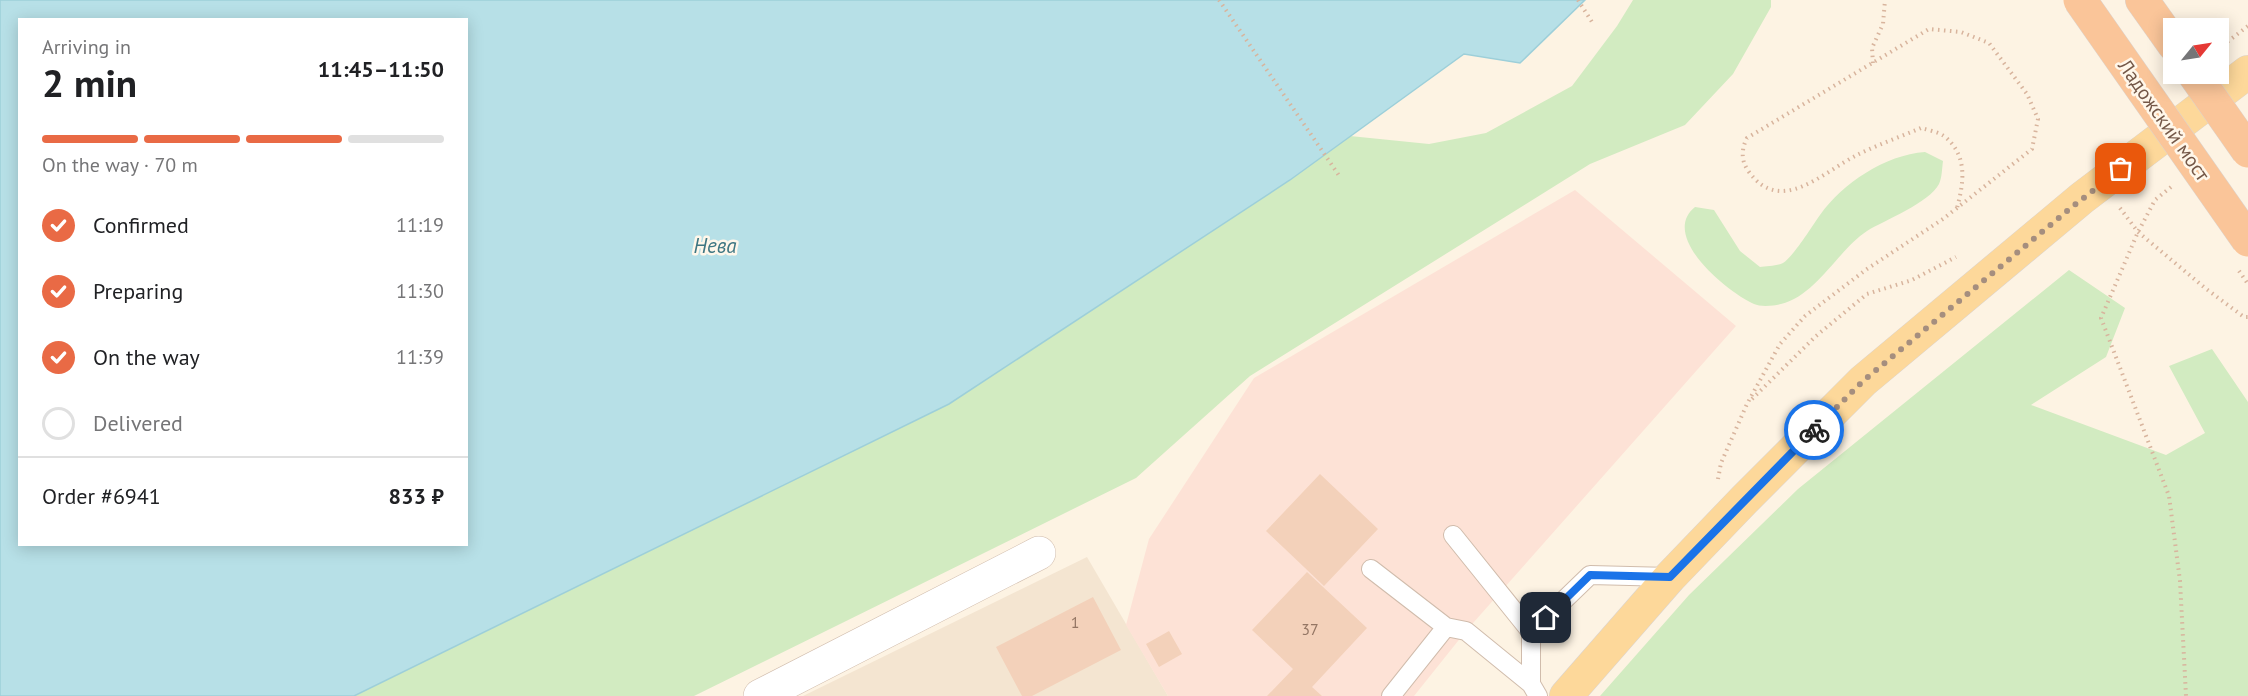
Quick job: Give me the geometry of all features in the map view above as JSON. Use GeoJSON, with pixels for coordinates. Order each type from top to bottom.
{"type":"FeatureCollection","features":[{"type":"Feature","properties":{"kind":"highway","name":"Ладожский мост"},"geometry":{"type":"LineString","coordinates":[[2080,0],[2242,253]]}},
{"type":"Feature","properties":{"kind":"highway"},"geometry":{"type":"LineString","coordinates":[[2142,0],[2163,30]]}},
{"type":"Feature","properties":{"kind":"highway"},"geometry":{"type":"LineString","coordinates":[[2201,84],[2248,151]]}},
{"type":"Feature","properties":{"kind":"main road"},"geometry":{"type":"LineString","coordinates":[[1566,696],[1670,577],[1863,381],[2082,198],[2248,72]]}},
{"type":"Feature","properties":{"kind":"street"},"geometry":{"type":"LineString","coordinates":[[760,696],[1039,553]]}},
{"type":"Feature","properties":{"kind":"lane"},"geometry":{"type":"LineString","coordinates":[[1453,535],[1531,632],[1534,690]]}},
{"type":"Feature","properties":{"kind":"lane"},"geometry":{"type":"LineString","coordinates":[[1371,569],[1446,627],[1466,631],[1534,690]]}},
{"type":"Feature","properties":{"kind":"lane"},"geometry":{"type":"LineString","coordinates":[[1531,632],[1590,575],[1670,577]]}},
{"type":"Feature","properties":{"kind":"lane"},"geometry":{"type":"LineString","coordinates":[[1391,696],[1446,627]]}},
{"type":"Feature","properties":{"kind":"path"},"geometry":{"type":"LineString","coordinates":[[1220,0],[1340,177]]}},
{"type":"Feature","properties":{"kind":"path"},"geometry":{"type":"LineString","coordinates":[[1578,0],[1592,22]]}},
{"type":"Feature","properties":{"kind":"path"},"geometry":{"type":"LineString","coordinates":[[1873,63],[1872,48],[1883,24],[1885,0]]}},
{"type":"Feature","properties":{"kind":"path"},"geometry":{"type":"LineString","coordinates":[[2229,41],[2248,26]]}},
{"type":"Feature","properties":{"kind":"path"},"geometry":{"type":"LineString","coordinates":[[1717,485],[1721,463],[1747,404],[1780,344],[1805,316],[1868,269],[1957,208],[2032,149],[2038,119],[2027,94],[1989,43],[1961,32],[1929,29],[1747,138],[1742,149],[1745,166],[1756,182],[1773,191],[1799,190],[1856,155],[1921,128],[1943,136],[1961,157],[1963,184],[1957,208]]}},
{"type":"Feature","properties":{"kind":"path"},"geometry":{"type":"LineString","coordinates":[[2174,186],[2155,200],[2138,231],[2101,318],[2121,376],[2169,496],[2180,580],[2186,696]]}},
{"type":"Feature","properties":{"kind":"path"},"geometry":{"type":"LineString","coordinates":[[2138,231],[2205,288],[2244,317],[2248,317]]}},
{"type":"Feature","properties":{"kind":"path"},"geometry":{"type":"LineString","coordinates":[[2242,253],[2248,284]]}},
{"type":"Feature","properties":{"kind":"path"},"geometry":{"type":"LineString","coordinates":[[1747,404],[1816,336],[1867,294],[1912,280],[1950,262],[1959,254]]}},
{"type":"Feature","properties":{"kind":"shaded area"},"geometry":{"type":"Polygon","coordinates":[[[1575,190],[1736,326],[1466,631],[1414,696],[1168,696],[1126,625],[1149,539],[1254,378],[1575,190]]]}},
{"type":"Feature","properties":{"kind":"shaded area"},"geometry":{"type":"Polygon","coordinates":[[[1087,557],[1168,696],[803,696],[1087,557]]]}},
{"type":"Feature","properties":{"kind":"green space"},"geometry":{"type":"Polygon","coordinates":[[[1633,0],[1771,0],[1771,7],[1733,74],[1685,125],[1590,164],[1250,376],[1136,478],[694,696],[354,696],[949,404],[1290,180],[1350,136],[1429,144],[1486,133],[1572,86],[1617,26],[1633,0]]]}},
{"type":"Feature","properties":{"kind":"green space"},"geometry":{"type":"Polygon","coordinates":[[[1925,152],[1943,161],[1940,182],[1934,191],[1917,204],[1867,231],[1805,292],[1781,304],[1757,305],[1728,288],[1701,262],[1685,233],[1686,219],[1695,207],[1714,210],[1740,251],[1760,267],[1781,264],[1792,254],[1829,203],[1840,192],[1880,165],[1910,154],[1925,152]]]}},
{"type":"Feature","properties":{"kind":"green space"},"geometry":{"type":"Polygon","coordinates":[[[2069,270],[2125,308],[2106,357],[2031,405],[2166,455],[2205,433],[2169,366],[2212,349],[2248,402],[2248,696],[1600,696],[1689,595],[1798,489],[2069,270]]]}},
{"type":"Feature","properties":{"kind":"water","name":"Нева"},"geometry":{"type":"Polygon","coordinates":[[[0,0],[1585,0],[1520,63],[1464,54],[1290,180],[949,404],[354,696],[0,696],[0,0]]]}},
{"type":"Feature","properties":{"kind":"building"},"geometry":{"type":"Polygon","coordinates":[[[1320,474],[1378,529],[1324,586],[1266,531],[1320,474]]]}},
{"type":"Feature","properties":{"kind":"building"},"geometry":{"type":"Polygon","coordinates":[[[1307,572],[1367,628],[1312,687],[1322,696],[1267,696],[1293,669],[1252,630],[1307,572]]]}},
{"type":"Feature","properties":{"kind":"building"},"geometry":{"type":"Polygon","coordinates":[[[1093,597],[1121,650],[1032,696],[1022,696],[996,647],[1093,597]]]}},
{"type":"Feature","properties":{"kind":"building"},"geometry":{"type":"Polygon","coordinates":[[[1169,631],[1182,654],[1159,667],[1146,644],[1169,631]]]}},
{"type":"Feature","properties":{"kind":"way so far"},"geometry":{"type":"LineString","coordinates":[[1814,430],[1863,381],[2121,169]]}},
{"type":"Feature","properties":{"kind":"route"},"geometry":{"type":"LineString","coordinates":[[1546,618],[1590,575],[1670,577],[1814,430]]}}]}
